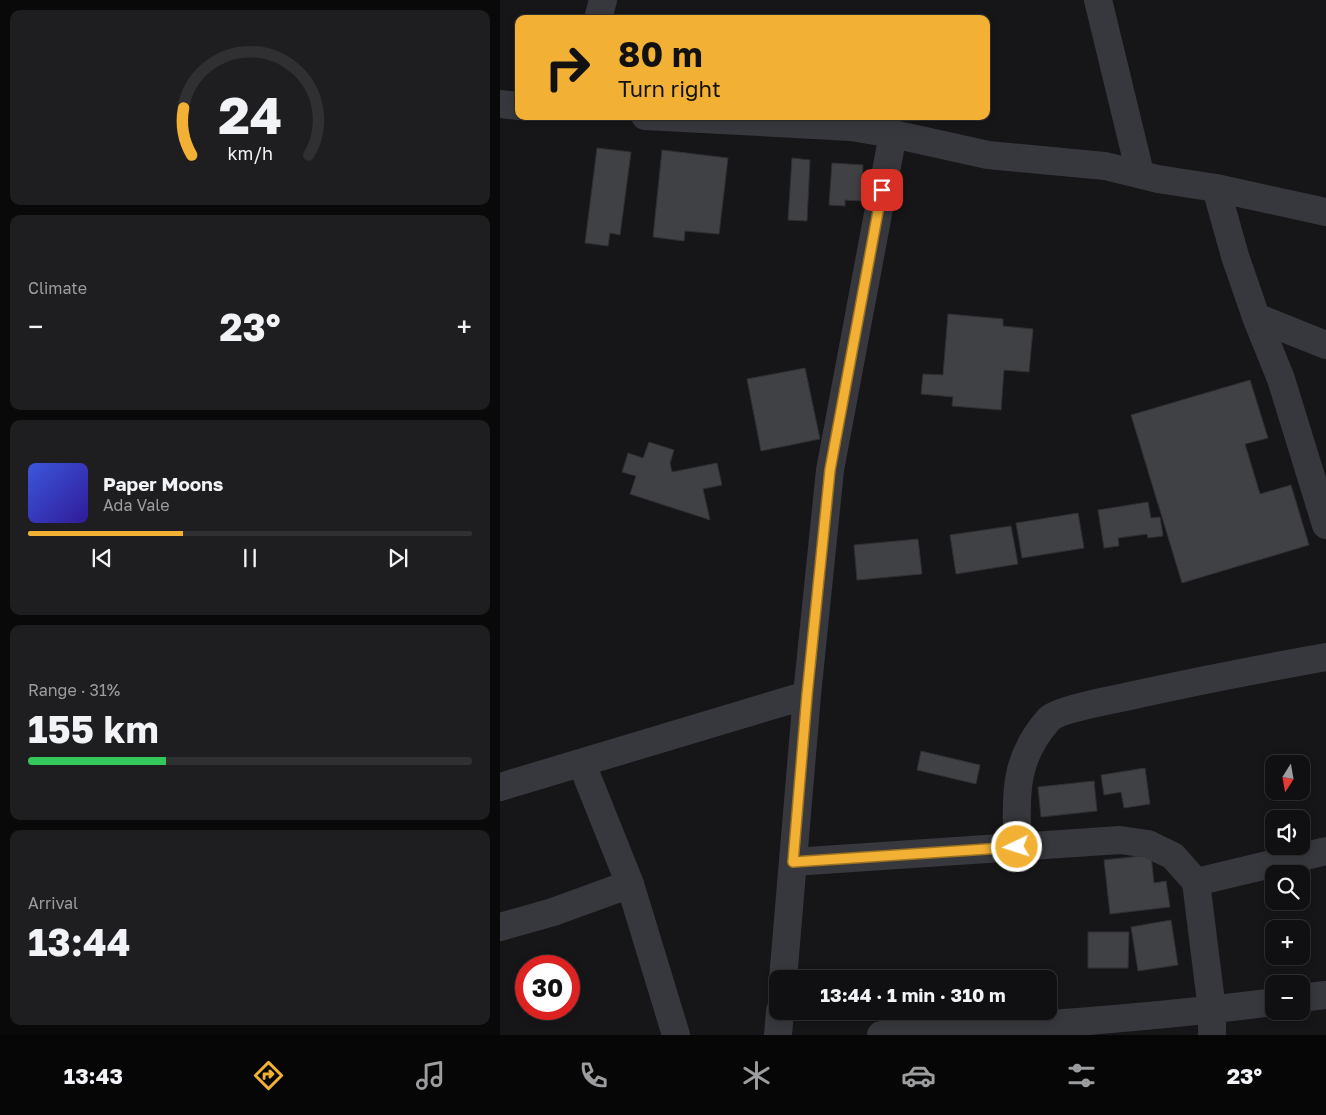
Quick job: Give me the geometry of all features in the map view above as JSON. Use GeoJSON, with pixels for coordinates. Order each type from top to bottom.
{"type":"FeatureCollection","features":[{"type":"Feature","properties":{"kind":"street"},"geometry":{"type":"LineString","coordinates":[[599,15],[603,0]]}},
{"type":"Feature","properties":{"kind":"street"},"geometry":{"type":"LineString","coordinates":[[1098,0],[1140,173]]}},
{"type":"Feature","properties":{"kind":"street"},"geometry":{"type":"LineString","coordinates":[[500,104],[515,106]]}},
{"type":"Feature","properties":{"kind":"street"},"geometry":{"type":"LineString","coordinates":[[720,120],[851,127],[893,134],[988,155],[1105,166],[1140,173],[1158,179],[1216,188],[1326,212]]}},
{"type":"Feature","properties":{"kind":"street"},"geometry":{"type":"LineString","coordinates":[[784,970],[807,695],[830,470],[893,134]]}},
{"type":"Feature","properties":{"kind":"street"},"geometry":{"type":"LineString","coordinates":[[1216,188],[1235,256],[1280,379],[1326,525]]}},
{"type":"Feature","properties":{"kind":"street"},"geometry":{"type":"LineString","coordinates":[[1256,317],[1326,345]]}},
{"type":"Feature","properties":{"kind":"street"},"geometry":{"type":"LineString","coordinates":[[1017,847],[1017,785],[1022,762],[1036,736],[1051,717],[1083,706],[1210,678],[1326,657]]}},
{"type":"Feature","properties":{"kind":"street"},"geometry":{"type":"LineString","coordinates":[[500,787],[582,764],[807,695]]}},
{"type":"Feature","properties":{"kind":"street"},"geometry":{"type":"LineString","coordinates":[[582,764],[630,884],[676,1035]]}},
{"type":"Feature","properties":{"kind":"street"},"geometry":{"type":"LineString","coordinates":[[793,862],[1120,840],[1148,844],[1173,856],[1196,882],[1212,1022]]}},
{"type":"Feature","properties":{"kind":"street"},"geometry":{"type":"LineString","coordinates":[[1196,882],[1326,851]]}},
{"type":"Feature","properties":{"kind":"street"},"geometry":{"type":"LineString","coordinates":[[500,927],[553,912],[630,884]]}},
{"type":"Feature","properties":{"kind":"street"},"geometry":{"type":"LineString","coordinates":[[1310,997],[1326,995]]}},
{"type":"Feature","properties":{"kind":"street"},"geometry":{"type":"LineString","coordinates":[[881,1035],[1212,1022],[1265,1005]]}},
{"type":"Feature","properties":{"kind":"street"},"geometry":{"type":"LineString","coordinates":[[778,1035],[779,1020]]}},
{"type":"Feature","properties":{"kind":"building"},"geometry":{"type":"Polygon","coordinates":[[[597,148],[631,152],[620,235],[610,233],[608,246],[585,243],[597,148]]]}},
{"type":"Feature","properties":{"kind":"building"},"geometry":{"type":"Polygon","coordinates":[[[662,150],[728,158],[719,234],[685,231],[684,241],[653,237],[662,150]]]}},
{"type":"Feature","properties":{"kind":"building"},"geometry":{"type":"Polygon","coordinates":[[[792,158],[810,160],[807,221],[788,220],[792,158]]]}},
{"type":"Feature","properties":{"kind":"building"},"geometry":{"type":"Polygon","coordinates":[[[832,163],[863,165],[861,201],[845,200],[845,206],[829,205],[832,163]]]}},
{"type":"Feature","properties":{"kind":"building"},"geometry":{"type":"Polygon","coordinates":[[[948,314],[1003,319],[1003,326],[1033,329],[1029,372],[1004,370],[1001,410],[952,406],[953,397],[921,394],[923,374],[943,375],[948,314]]]}},
{"type":"Feature","properties":{"kind":"building"},"geometry":{"type":"Polygon","coordinates":[[[805,368],[820,439],[761,451],[747,379],[805,368]]]}},
{"type":"Feature","properties":{"kind":"building"},"geometry":{"type":"Polygon","coordinates":[[[1250,380],[1268,438],[1245,444],[1260,494],[1291,485],[1309,545],[1182,583],[1131,415],[1250,380]]]}},
{"type":"Feature","properties":{"kind":"building"},"geometry":{"type":"Polygon","coordinates":[[[649,442],[674,450],[670,463],[672,472],[717,463],[722,485],[703,489],[710,520],[630,494],[636,476],[622,472],[628,453],[643,458],[649,442]]]}},
{"type":"Feature","properties":{"kind":"building"},"geometry":{"type":"Polygon","coordinates":[[[1148,502],[1151,518],[1160,517],[1163,536],[1148,538],[1147,534],[1118,538],[1119,546],[1104,548],[1098,510],[1148,502]]]}},
{"type":"Feature","properties":{"kind":"building"},"geometry":{"type":"Polygon","coordinates":[[[1078,513],[1084,548],[1022,558],[1016,523],[1078,513]]]}},
{"type":"Feature","properties":{"kind":"building"},"geometry":{"type":"Polygon","coordinates":[[[1011,526],[1018,564],[956,574],[950,535],[1011,526]]]}},
{"type":"Feature","properties":{"kind":"building"},"geometry":{"type":"Polygon","coordinates":[[[918,539],[922,574],[857,580],[854,545],[918,539]]]}},
{"type":"Feature","properties":{"kind":"building"},"geometry":{"type":"Polygon","coordinates":[[[921,751],[980,765],[976,784],[917,770],[921,751]]]}},
{"type":"Feature","properties":{"kind":"building"},"geometry":{"type":"Polygon","coordinates":[[[1145,768],[1150,804],[1124,808],[1121,792],[1104,795],[1101,775],[1145,768]]]}},
{"type":"Feature","properties":{"kind":"building"},"geometry":{"type":"Polygon","coordinates":[[[1094,781],[1097,811],[1041,817],[1038,787],[1094,781]]]}},
{"type":"Feature","properties":{"kind":"building"},"geometry":{"type":"Polygon","coordinates":[[[1151,855],[1154,883],[1166,881],[1170,907],[1110,914],[1104,860],[1151,855]]]}},
{"type":"Feature","properties":{"kind":"building"},"geometry":{"type":"Polygon","coordinates":[[[1171,920],[1178,965],[1138,971],[1131,927],[1171,920]]]}},
{"type":"Feature","properties":{"kind":"building"},"geometry":{"type":"Polygon","coordinates":[[[1088,932],[1129,932],[1128,968],[1088,968],[1088,932]]]}},
{"type":"Feature","properties":{"kind":"route"},"geometry":{"type":"LineString","coordinates":[[882,190],[830,470],[807,695],[793,862],[1017,847]]}}]}
